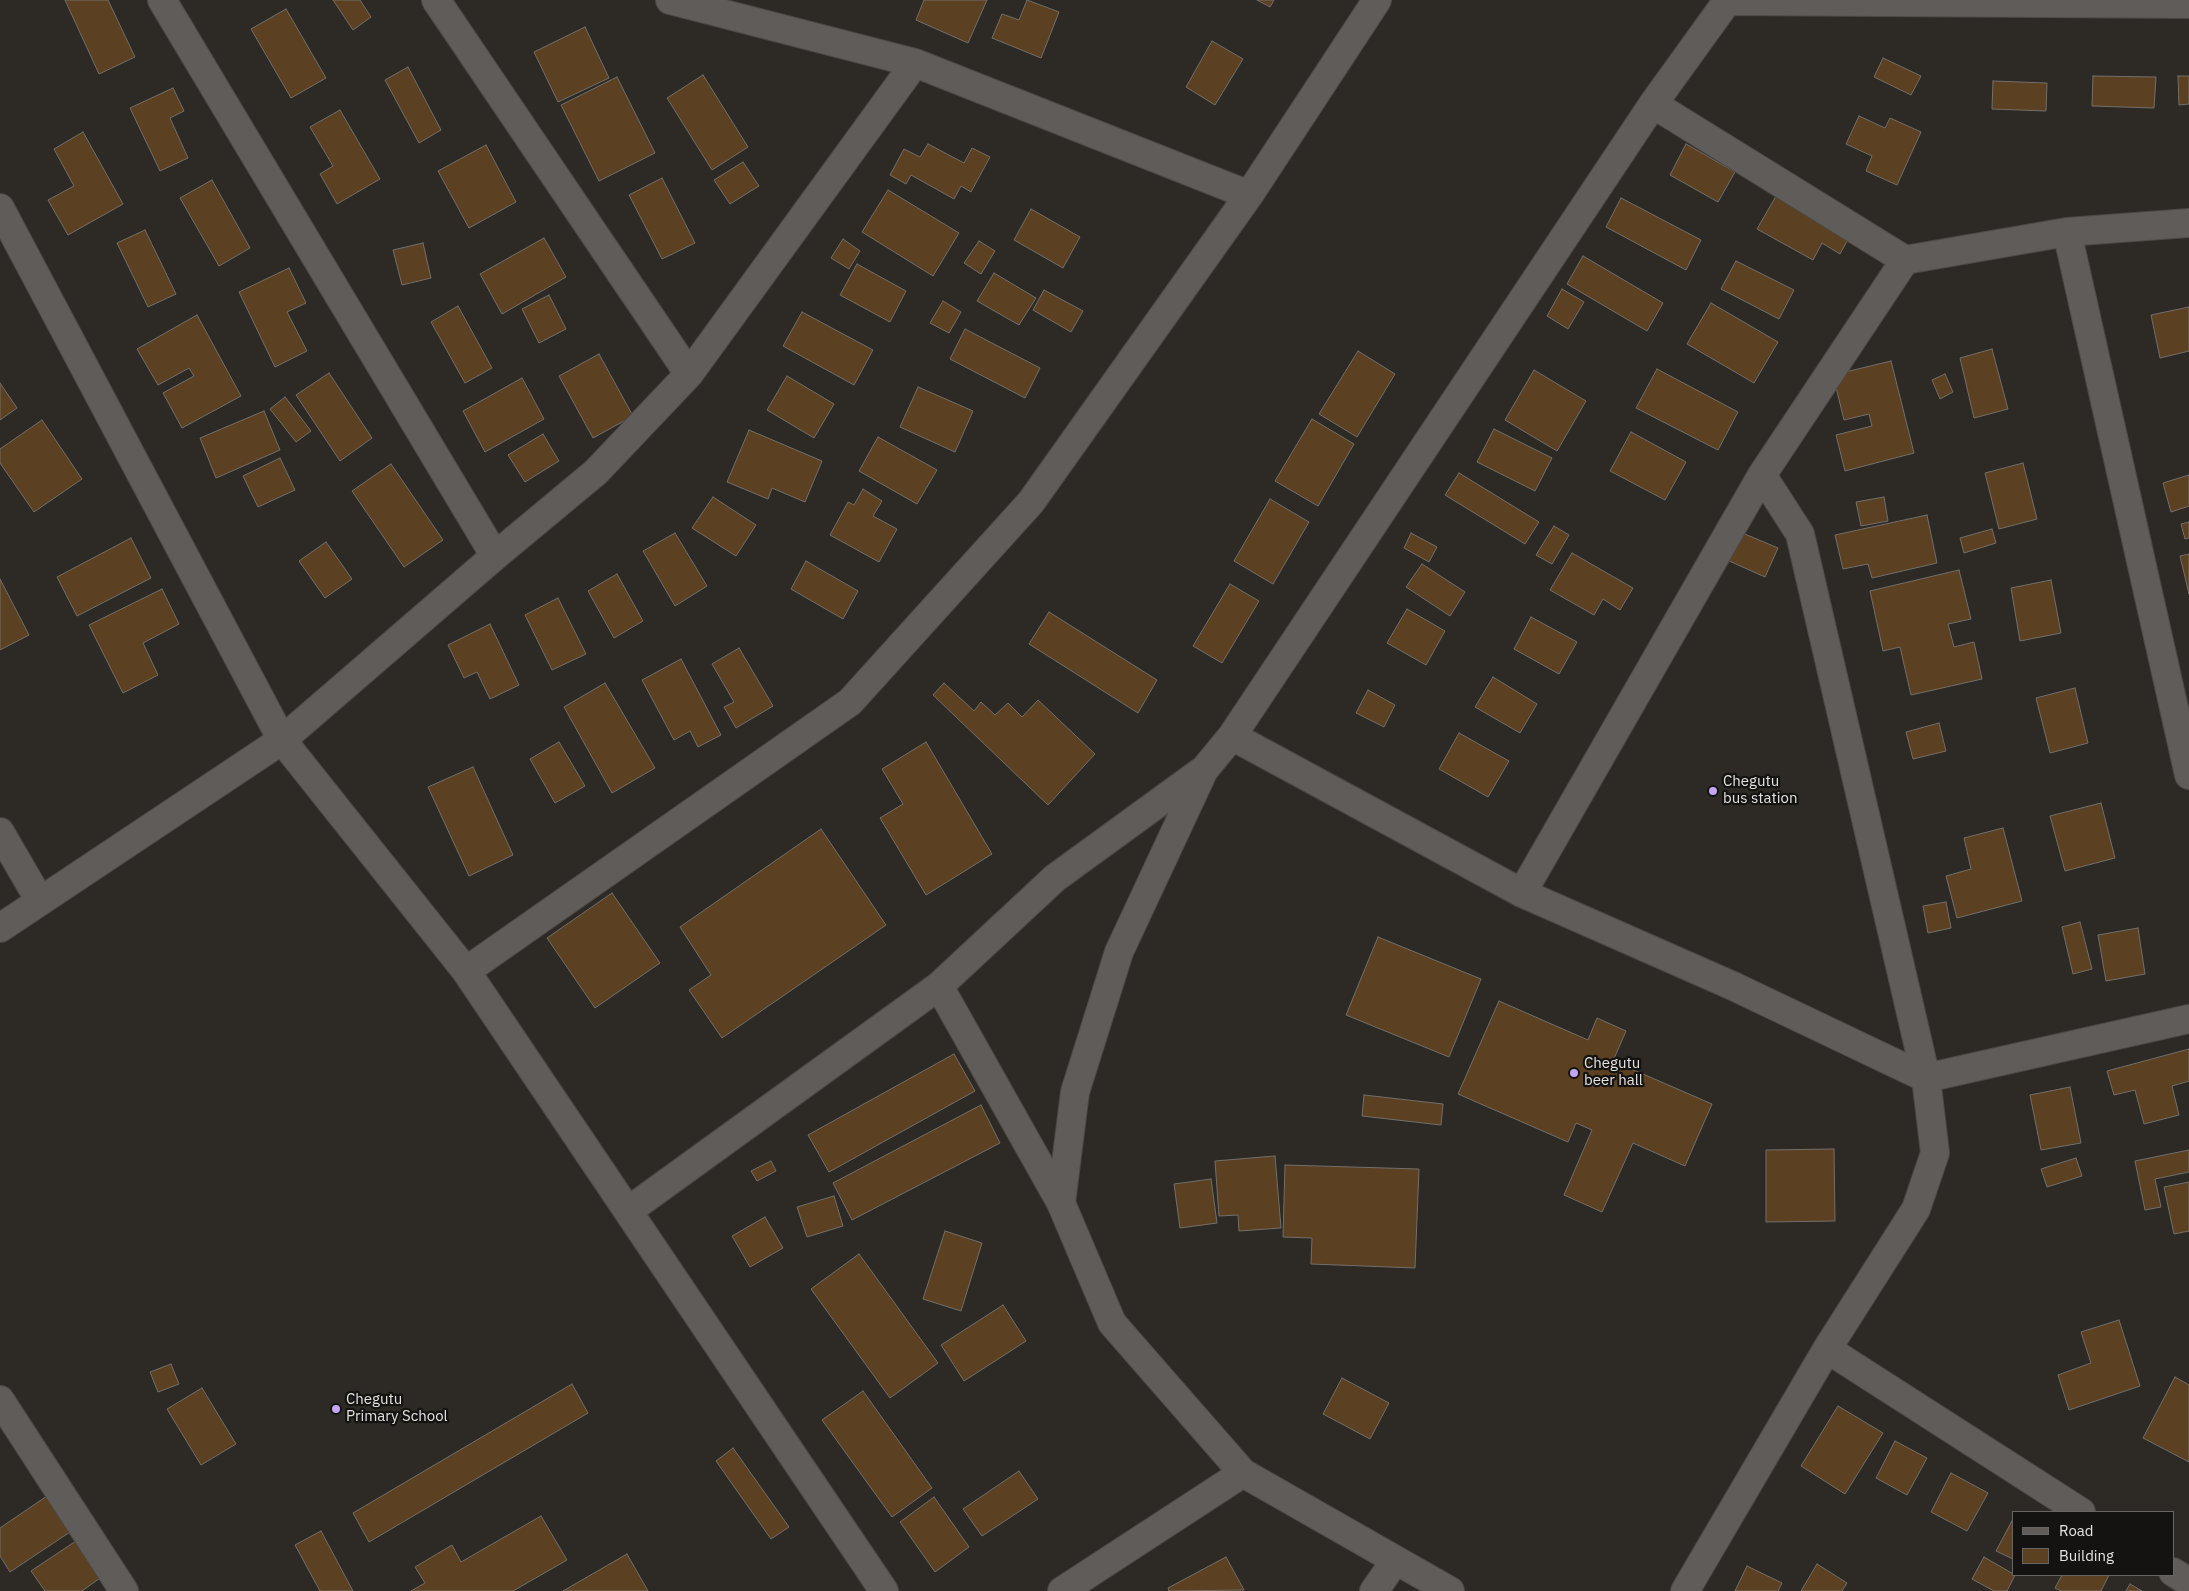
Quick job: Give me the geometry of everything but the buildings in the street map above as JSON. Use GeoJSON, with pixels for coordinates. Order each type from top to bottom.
{"type":"FeatureCollection","features":[{"type":"Feature","properties":{"kind":"street"},"geometry":{"type":"LineString","coordinates":[[162,0],[495,556]]}},
{"type":"Feature","properties":{"kind":"street"},"geometry":{"type":"LineString","coordinates":[[436,0],[689,374]]}},
{"type":"Feature","properties":{"kind":"street"},"geometry":{"type":"LineString","coordinates":[[670,0],[915,63],[1249,195]]}},
{"type":"Feature","properties":{"kind":"street"},"geometry":{"type":"LineString","coordinates":[[466,971],[850,702],[1031,502],[1249,195],[1377,0]]}},
{"type":"Feature","properties":{"kind":"street"},"geometry":{"type":"LineString","coordinates":[[1061,1203],[1075,1092],[1119,952],[1204,770],[1232,736],[1653,104],[1728,1],[2189,4]]}},
{"type":"Feature","properties":{"kind":"street"},"geometry":{"type":"LineString","coordinates":[[0,928],[282,740],[495,556],[596,472],[689,374],[915,63]]}},
{"type":"Feature","properties":{"kind":"street"},"geometry":{"type":"LineString","coordinates":[[1653,104],[1905,260],[2068,232],[2189,223]]}},
{"type":"Feature","properties":{"kind":"street"},"geometry":{"type":"LineString","coordinates":[[0,208],[282,740],[466,971],[884,1591]]}},
{"type":"Feature","properties":{"kind":"street"},"geometry":{"type":"LineString","coordinates":[[2068,232],[2189,775]]}},
{"type":"Feature","properties":{"kind":"street"},"geometry":{"type":"LineString","coordinates":[[1522,893],[1762,475],[1905,260]]}},
{"type":"Feature","properties":{"kind":"street"},"geometry":{"type":"LineString","coordinates":[[1685,1591],[1827,1350],[1916,1209],[1935,1153],[1926,1078],[1800,534],[1762,475]]}},
{"type":"Feature","properties":{"kind":"street"},"geometry":{"type":"LineString","coordinates":[[1232,736],[1522,893],[1733,986],[1926,1078],[2189,1019]]}},
{"type":"Feature","properties":{"kind":"street"},"geometry":{"type":"LineString","coordinates":[[628,1211],[939,986],[1055,878],[1204,770]]}},
{"type":"Feature","properties":{"kind":"street"},"geometry":{"type":"LineString","coordinates":[[0,832],[40,901]]}},
{"type":"Feature","properties":{"kind":"street"},"geometry":{"type":"LineString","coordinates":[[939,986],[1061,1203],[1112,1323],[1243,1473],[1396,1562],[1450,1591]]}},
{"type":"Feature","properties":{"kind":"street"},"geometry":{"type":"LineString","coordinates":[[1827,1350],[2078,1511]]}},
{"type":"Feature","properties":{"kind":"street"},"geometry":{"type":"LineString","coordinates":[[0,1400],[124,1591]]}},
{"type":"Feature","properties":{"kind":"street"},"geometry":{"type":"LineString","coordinates":[[1062,1591],[1243,1473]]}},
{"type":"Feature","properties":{"kind":"street"},"geometry":{"type":"LineString","coordinates":[[1374,1591],[1396,1562]]}},
{"type":"Feature","properties":{"kind":"street"},"geometry":{"type":"LineString","coordinates":[[2174,1573],[2189,1582]]}},
{"type":"Feature","properties":{"kind":"place","name":"Chegutu bus station"},"geometry":{"type":"Point","coordinates":[1713,791]}},
{"type":"Feature","properties":{"kind":"place","name":"Chegutu beer hall"},"geometry":{"type":"Point","coordinates":[1574,1073]}},
{"type":"Feature","properties":{"kind":"place","name":"Chegutu Primary School"},"geometry":{"type":"Point","coordinates":[336,1409]}}]}
